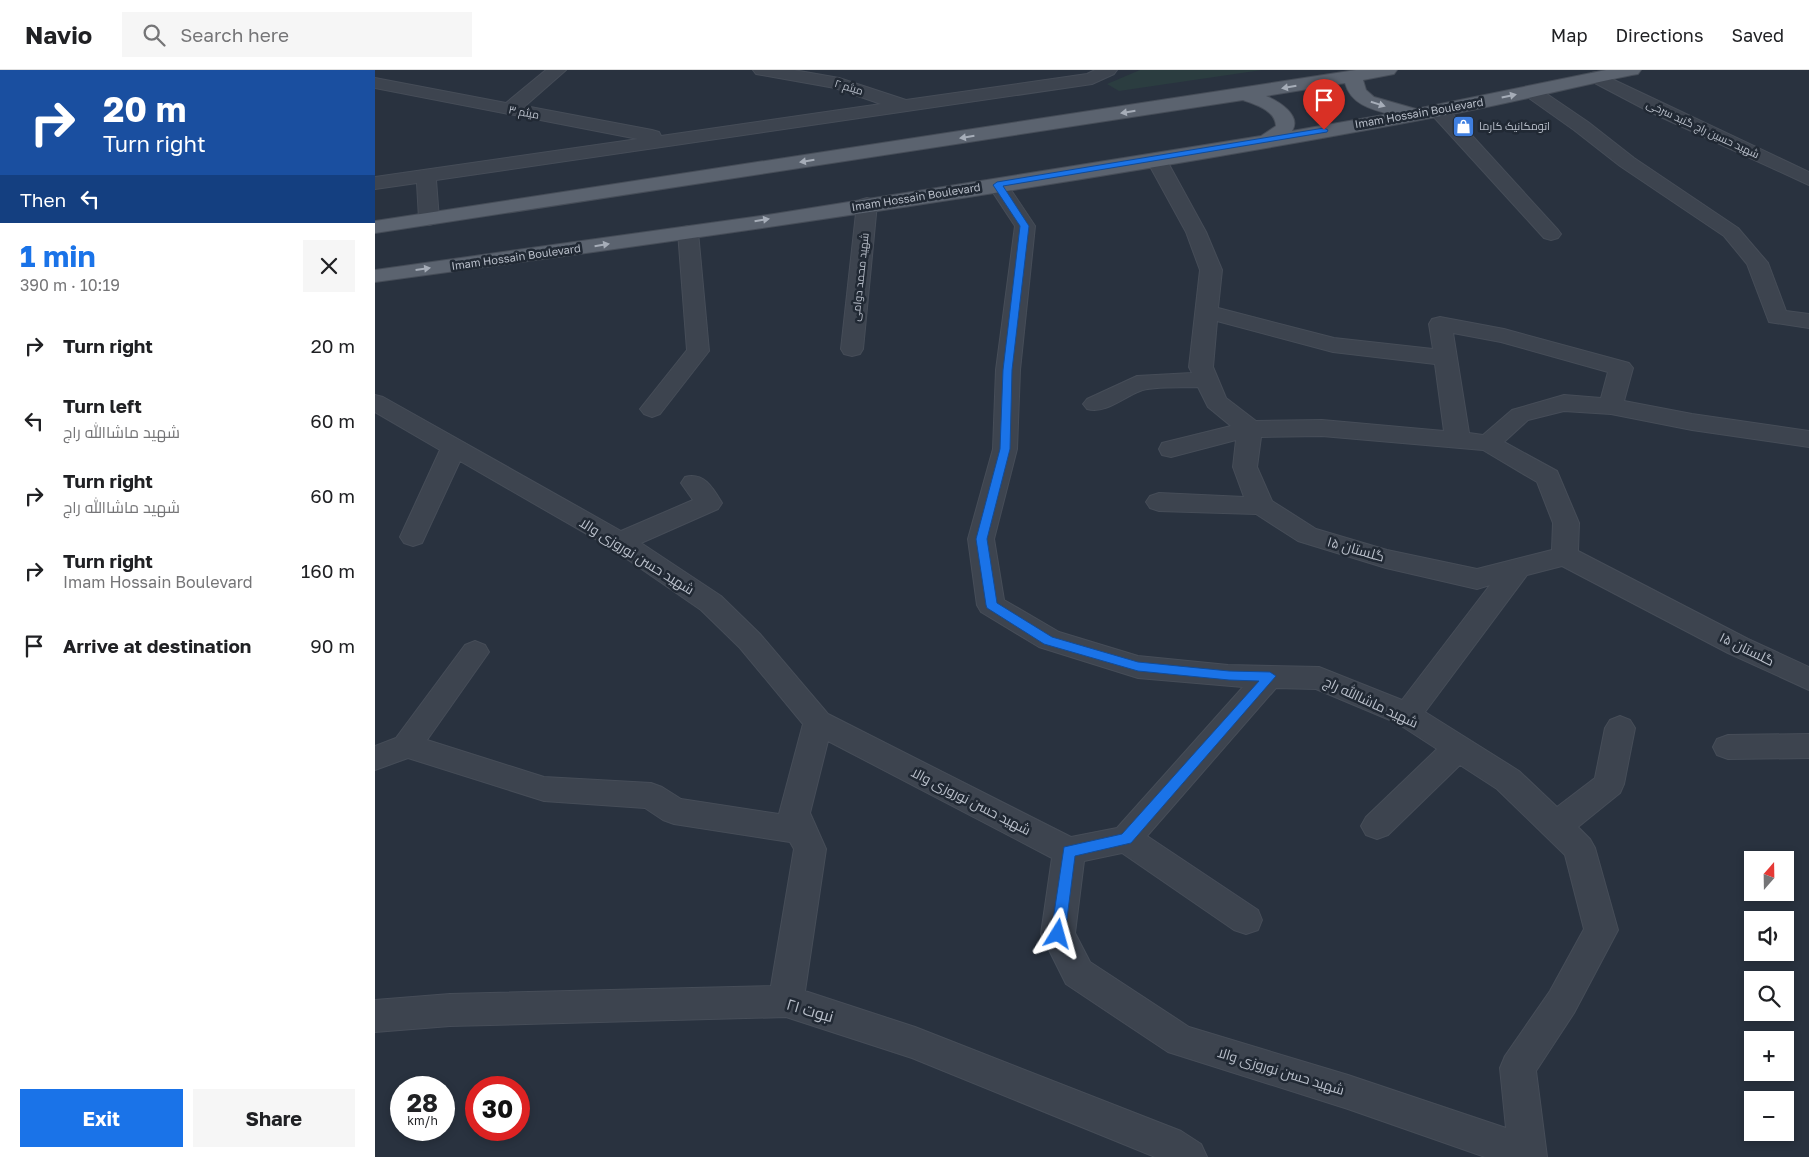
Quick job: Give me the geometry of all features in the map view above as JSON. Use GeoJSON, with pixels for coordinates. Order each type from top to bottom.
{"type":"FeatureCollection","features":[{"type":"Feature","properties":{"kind":"main road"},"geometry":{"type":"LineString","coordinates":[[375,228],[1245,94],[1388,70]]}},
{"type":"Feature","properties":{"kind":"main road","name":"Imam Hossain Boulevard"},"geometry":{"type":"LineString","coordinates":[[375,276],[688,232],[1157,159],[1439,111],[1631,70]]}},
{"type":"Feature","properties":{"kind":"main road"},"geometry":{"type":"LineString","coordinates":[[1353,76],[1358,92],[1363,98],[1416,115]]}},
{"type":"Feature","properties":{"kind":"main road"},"geometry":{"type":"LineString","coordinates":[[1245,94],[1282,112],[1286,121],[1285,128],[1269,140]]}},
{"type":"Feature","properties":{"kind":"street"},"geometry":{"type":"LineString","coordinates":[[510,109],[557,70]]}},
{"type":"Feature","properties":{"kind":"street","name":"میثم ۲"},"geometry":{"type":"LineString","coordinates":[[762,70],[839,83],[905,106]]}},
{"type":"Feature","properties":{"kind":"street"},"geometry":{"type":"LineString","coordinates":[[375,183],[1092,79],[1107,70]]}},
{"type":"Feature","properties":{"kind":"street","name":"شهید حسین راج گنبد سرخی"},"geometry":{"type":"LineString","coordinates":[[1597,77],[1657,108],[1809,179]]}},
{"type":"Feature","properties":{"kind":"street","name":"میثم ۳"},"geometry":{"type":"LineString","coordinates":[[375,83],[673,140]]}},
{"type":"Feature","properties":{"kind":"street"},"geometry":{"type":"LineString","coordinates":[[1532,92],[1581,126],[1627,162],[1731,232],[1757,263],[1777,317],[1809,321]]}},
{"type":"Feature","properties":{"kind":"street"},"geometry":{"type":"LineString","coordinates":[[1439,111],[1551,234]]}},
{"type":"Feature","properties":{"kind":"street"},"geometry":{"type":"LineString","coordinates":[[1157,159],[1196,232],[1211,270],[1201,367],[1216,402],[1250,429]]}},
{"type":"Feature","properties":{"kind":"street"},"geometry":{"type":"LineString","coordinates":[[426,176],[429,219]]}},
{"type":"Feature","properties":{"kind":"street","name":"شهید ماشاالله راج"},"geometry":{"type":"LineString","coordinates":[[997,185],[1025,226],[1007,370],[1005,449],[981,539],[991,605],[1049,640],[1138,667],[1229,676],[1319,678],[1407,715],[1508,780],[1579,848],[1601,930],[1562,1002],[1518,1068],[1527,1155]]}},
{"type":"Feature","properties":{"kind":"street","name":"شهید محمد دوامی"},"geometry":{"type":"LineString","coordinates":[[851,349],[867,204]]}},
{"type":"Feature","properties":{"kind":"street"},"geometry":{"type":"LineString","coordinates":[[652,409],[698,351],[688,232]]}},
{"type":"Feature","properties":{"kind":"street"},"geometry":{"type":"LineString","coordinates":[[1208,312],[1333,345],[1446,358]]}},
{"type":"Feature","properties":{"kind":"street"},"geometry":{"type":"LineString","coordinates":[[1458,440],[1441,324],[1504,336],[1621,368],[1611,406]]}},
{"type":"Feature","properties":{"kind":"street"},"geometry":{"type":"LineString","coordinates":[[1095,404],[1137,383],[1206,378]]}},
{"type":"Feature","properties":{"kind":"street","name":"شهید حسن نوروزی والا"},"geometry":{"type":"LineString","coordinates":[[375,402],[621,542],[711,603],[750,641],[818,722],[1069,851],[1058,934],[1078,973],[1172,1035],[1180,1040],[1348,1092],[1527,1155]]}},
{"type":"Feature","properties":{"kind":"street"},"geometry":{"type":"LineString","coordinates":[[1488,443],[1520,414],[1564,403],[1611,406],[1692,422],[1809,439]]}},
{"type":"Feature","properties":{"kind":"street"},"geometry":{"type":"LineString","coordinates":[[1171,449],[1250,429],[1322,428],[1488,443],[1548,477],[1565,523],[1565,556]]}},
{"type":"Feature","properties":{"kind":"street"},"geometry":{"type":"LineString","coordinates":[[1159,502],[1261,506],[1245,467],[1250,429]]}},
{"type":"Feature","properties":{"kind":"street"},"geometry":{"type":"LineString","coordinates":[[413,537],[454,446]]}},
{"type":"Feature","properties":{"kind":"street"},"geometry":{"type":"LineString","coordinates":[[621,542],[709,504],[694,482]]}},
{"type":"Feature","properties":{"kind":"street","name":"گلستان ۱۵"},"geometry":{"type":"LineString","coordinates":[[1261,506],[1307,535],[1386,559],[1477,579],[1565,556],[1738,646],[1809,679]]}},
{"type":"Feature","properties":{"kind":"street"},"geometry":{"type":"LineString","coordinates":[[1407,715],[1517,569]]}},
{"type":"Feature","properties":{"kind":"street"},"geometry":{"type":"LineString","coordinates":[[375,758],[407,746],[475,652]]}},
{"type":"Feature","properties":{"kind":"street"},"geometry":{"type":"LineString","coordinates":[[1069,851],[1126,839],[1270,676]]}},
{"type":"Feature","properties":{"kind":"street"},"geometry":{"type":"LineString","coordinates":[[786,1001],[810,849],[794,813],[818,722]]}},
{"type":"Feature","properties":{"kind":"street"},"geometry":{"type":"LineString","coordinates":[[1556,826],[1609,784],[1620,728]]}},
{"type":"Feature","properties":{"kind":"street"},"geometry":{"type":"LineString","coordinates":[[407,746],[544,789],[651,796],[674,811],[800,830]]}},
{"type":"Feature","properties":{"kind":"street"},"geometry":{"type":"LineString","coordinates":[[1727,747],[1809,746]]}},
{"type":"Feature","properties":{"kind":"street"},"geometry":{"type":"LineString","coordinates":[[1377,826],[1458,748]]}},
{"type":"Feature","properties":{"kind":"street"},"geometry":{"type":"LineString","coordinates":[[1126,839],[1246,920]]}},
{"type":"Feature","properties":{"kind":"street","name":"نبوت ۲۱"},"geometry":{"type":"LineString","coordinates":[[375,1016],[450,1010],[786,1001],[915,1042],[1168,1144],[1188,1157]]}},
{"type":"Feature","properties":{"kind":"shaded area"},"geometry":{"type":"Polygon","coordinates":[[[1140,70],[1262,70],[1119,91],[1107,84],[1140,70]]]}},
{"type":"Feature","properties":{"kind":"place","name":"اتومکانیک کارما"},"geometry":{"type":"Point","coordinates":[1463,126]}},
{"type":"Feature","properties":{"kind":"route"},"geometry":{"type":"LineString","coordinates":[[1058,934],[1069,851],[1126,839],[1270,676],[1229,676],[1138,667],[1049,640],[991,605],[981,539],[1005,449],[1007,370],[1025,226],[997,185],[1324,130]]}}]}
